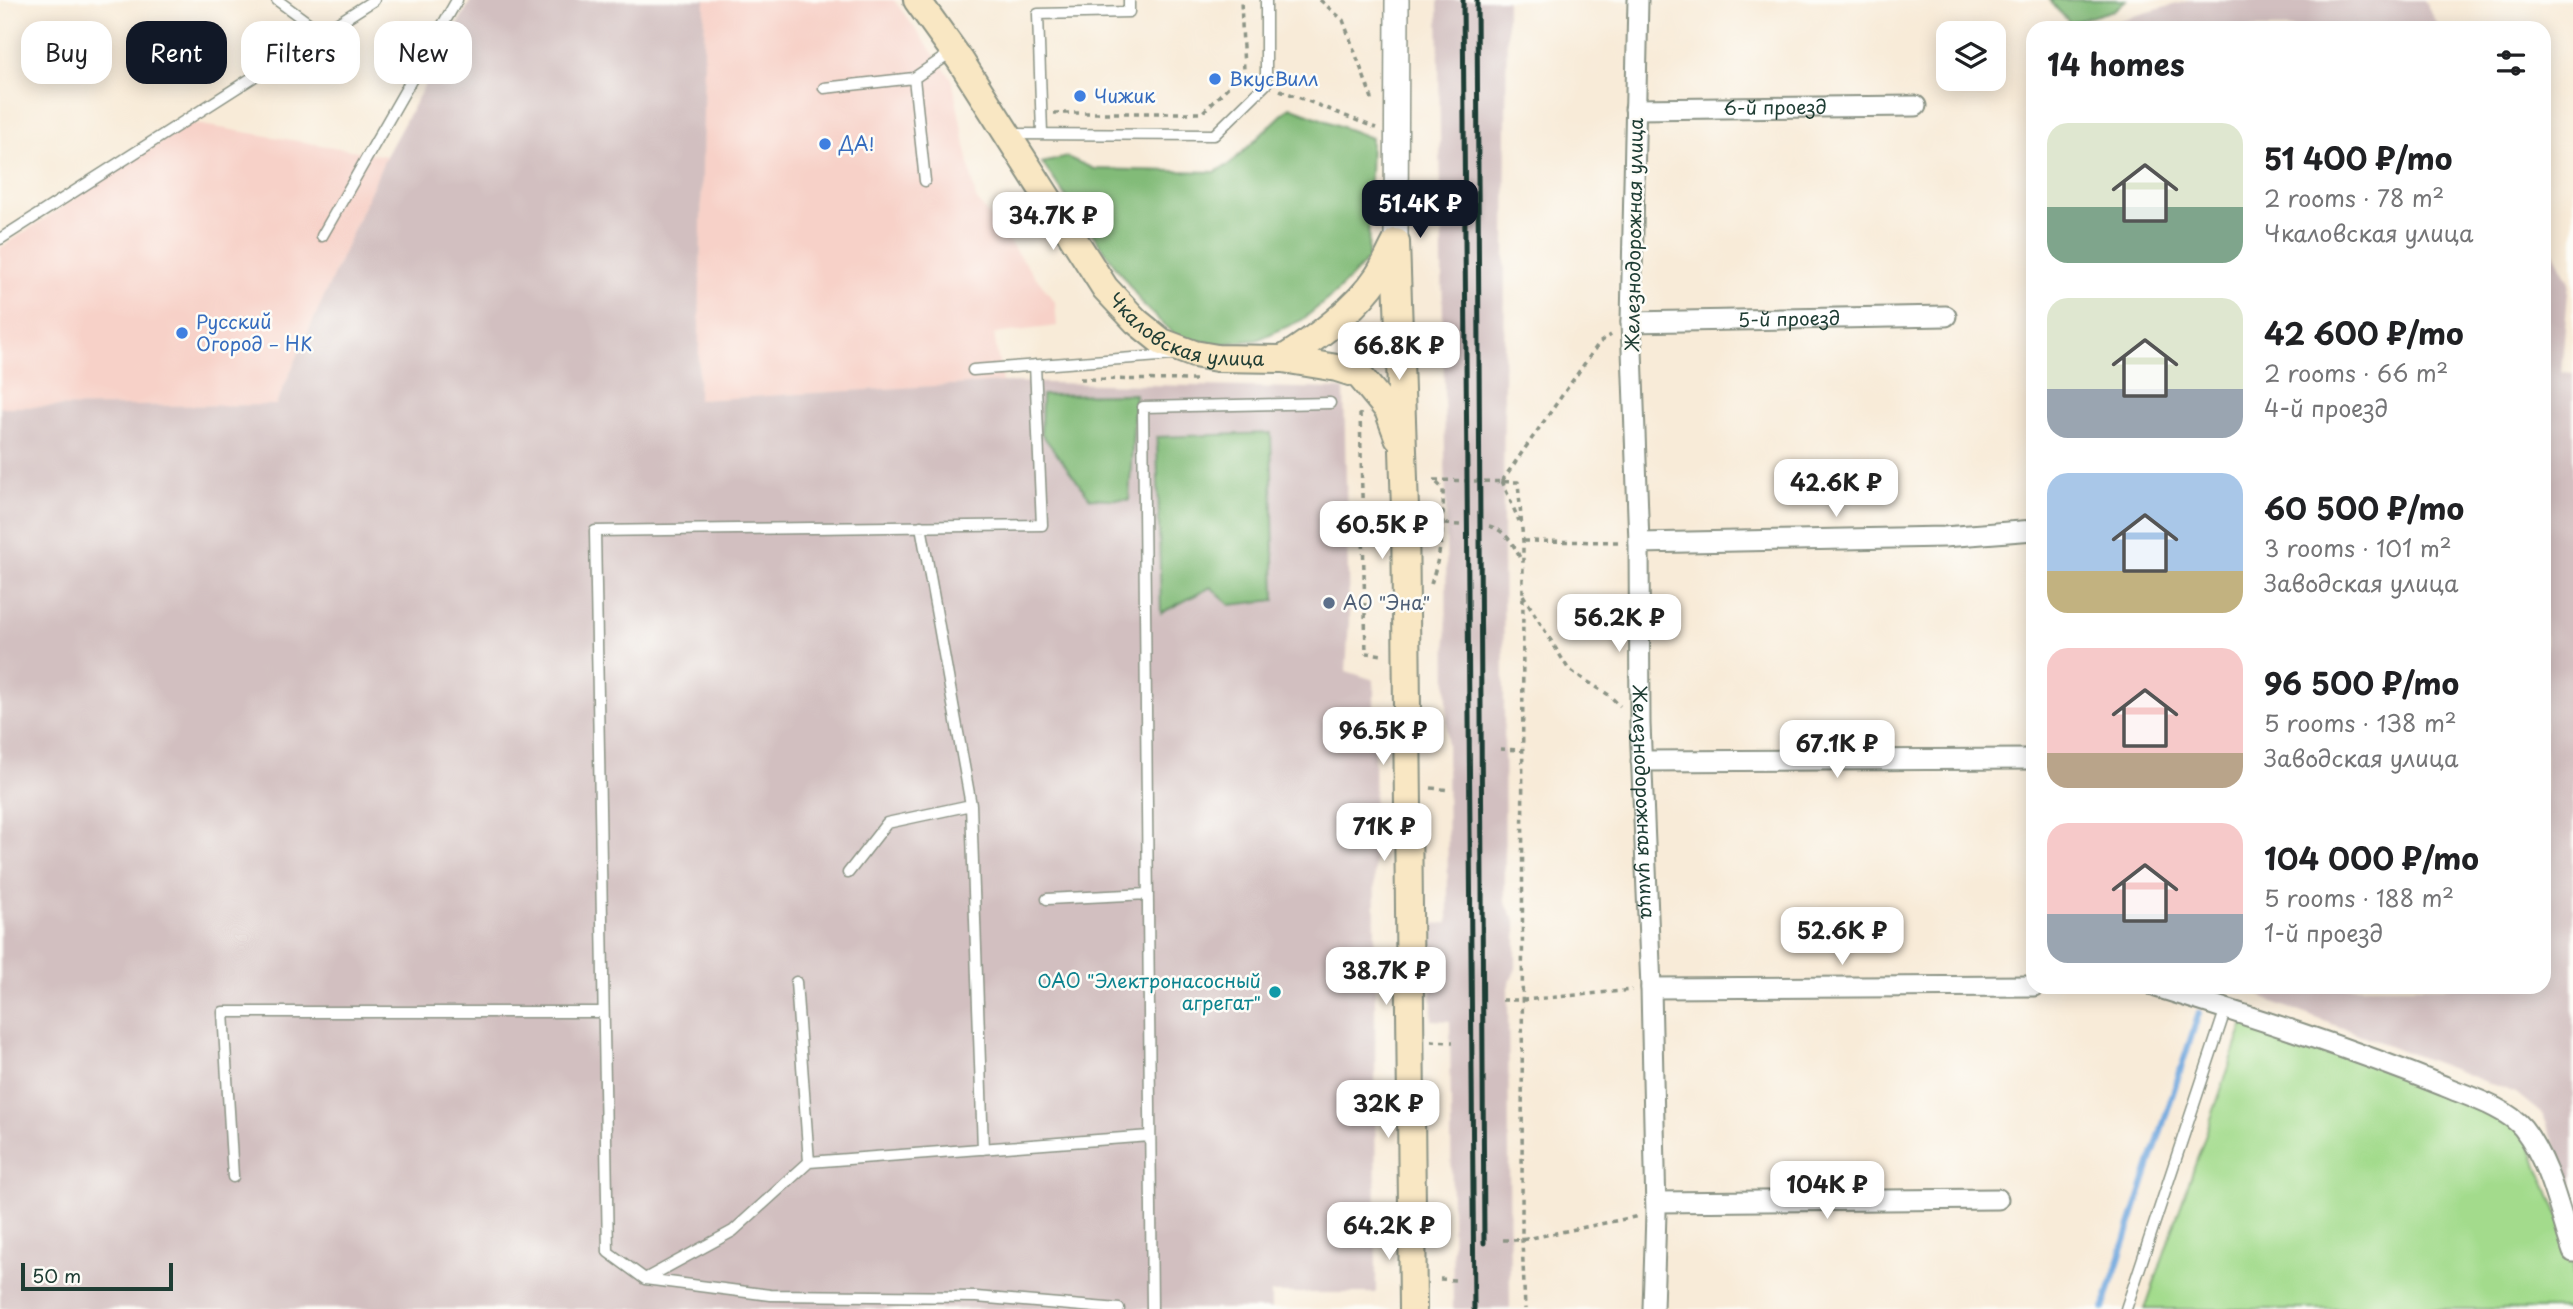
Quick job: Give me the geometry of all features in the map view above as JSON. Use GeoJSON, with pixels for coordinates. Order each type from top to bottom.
{"type":"FeatureCollection","features":[{"type":"Feature","properties":{"kind":"main road","name":"Чкаловская улица"},"geometry":{"type":"LineString","coordinates":[[917,0],[954,51],[1105,288],[1136,321],[1162,342],[1194,354],[1217,358],[1283,359],[1355,373]]}},
{"type":"Feature","properties":{"kind":"main road"},"geometry":{"type":"LineString","coordinates":[[1283,359],[1311,342],[1342,315],[1377,278],[1396,242]]}},
{"type":"Feature","properties":{"kind":"main road"},"geometry":{"type":"LineString","coordinates":[[1396,242],[1404,455],[1413,1309]]}},
{"type":"Feature","properties":{"kind":"main road"},"geometry":{"type":"LineString","coordinates":[[1355,373],[1370,372],[1393,356],[1400,338],[1395,320],[1387,310],[1375,306],[1361,306],[1342,315],[1333,333],[1334,344],[1339,360],[1355,373],[1388,410],[1404,455]]}},
{"type":"Feature","properties":{"kind":"street"},"geometry":{"type":"LineString","coordinates":[[1396,242],[1397,0]]}},
{"type":"Feature","properties":{"kind":"street","name":"Железнодорожная улица"},"geometry":{"type":"LineString","coordinates":[[1638,0],[1631,322],[1639,542],[1641,761],[1651,988],[1656,1208],[1653,1309]]}},
{"type":"Feature","properties":{"kind":"street","name":"6-й проезд"},"geometry":{"type":"LineString","coordinates":[[1635,108],[1916,106]]}},
{"type":"Feature","properties":{"kind":"street","name":"5-й проезд"},"geometry":{"type":"LineString","coordinates":[[1631,322],[1946,316]]}},
{"type":"Feature","properties":{"kind":"street"},"geometry":{"type":"LineString","coordinates":[[1639,542],[1944,537],[2026,531]]}},
{"type":"Feature","properties":{"kind":"street"},"geometry":{"type":"LineString","coordinates":[[1641,761],[2026,759]]}},
{"type":"Feature","properties":{"kind":"street"},"geometry":{"type":"LineString","coordinates":[[1651,988],[2026,985]]}},
{"type":"Feature","properties":{"kind":"street"},"geometry":{"type":"LineString","coordinates":[[2179,994],[2379,1060],[2492,1106],[2522,1126],[2541,1159],[2573,1252]]}},
{"type":"Feature","properties":{"kind":"street"},"geometry":{"type":"LineString","coordinates":[[1656,1208],[1998,1199]]}},
{"type":"Feature","properties":{"kind":"lane"},"geometry":{"type":"LineString","coordinates":[[277,0],[306,21]]}},
{"type":"Feature","properties":{"kind":"lane"},"geometry":{"type":"LineString","coordinates":[[341,21],[374,0]]}},
{"type":"Feature","properties":{"kind":"lane"},"geometry":{"type":"LineString","coordinates":[[321,236],[457,0]]}},
{"type":"Feature","properties":{"kind":"lane"},"geometry":{"type":"LineString","coordinates":[[1042,133],[1038,14],[1129,12],[1129,0]]}},
{"type":"Feature","properties":{"kind":"lane"},"geometry":{"type":"LineString","coordinates":[[1007,134],[1214,135],[1266,85],[1266,0]]}},
{"type":"Feature","properties":{"kind":"lane"},"geometry":{"type":"LineString","coordinates":[[824,88],[914,78],[954,51]]}},
{"type":"Feature","properties":{"kind":"lane"},"geometry":{"type":"LineString","coordinates":[[914,78],[925,181]]}},
{"type":"Feature","properties":{"kind":"lane"},"geometry":{"type":"LineString","coordinates":[[0,239],[242,84]]}},
{"type":"Feature","properties":{"kind":"lane"},"geometry":{"type":"LineString","coordinates":[[973,370],[1194,354]]}},
{"type":"Feature","properties":{"kind":"lane"},"geometry":{"type":"LineString","coordinates":[[1035,365],[1042,525],[595,531],[608,1251],[645,1279],[770,1295],[976,1297],[1119,1309]]}},
{"type":"Feature","properties":{"kind":"lane"},"geometry":{"type":"LineString","coordinates":[[1152,1309],[1143,407],[1330,403]]}},
{"type":"Feature","properties":{"kind":"lane"},"geometry":{"type":"LineString","coordinates":[[921,527],[971,805],[983,1149]]}},
{"type":"Feature","properties":{"kind":"lane"},"geometry":{"type":"LineString","coordinates":[[848,873],[887,823],[971,805]]}},
{"type":"Feature","properties":{"kind":"lane"},"geometry":{"type":"LineString","coordinates":[[1047,899],[1148,894]]}},
{"type":"Feature","properties":{"kind":"lane"},"geometry":{"type":"LineString","coordinates":[[796,982],[809,1162]]}},
{"type":"Feature","properties":{"kind":"lane"},"geometry":{"type":"LineString","coordinates":[[2126,1309],[2226,1008]]}},
{"type":"Feature","properties":{"kind":"lane"},"geometry":{"type":"LineString","coordinates":[[233,1177],[223,1012],[602,1012]]}},
{"type":"Feature","properties":{"kind":"lane"},"geometry":{"type":"LineString","coordinates":[[645,1279],[733,1231],[809,1162],[1150,1136]]}},
{"type":"Feature","properties":{"kind":"path"},"geometry":{"type":"LineString","coordinates":[[1041,113],[1202,113],[1244,71],[1241,0]]}},
{"type":"Feature","properties":{"kind":"path"},"geometry":{"type":"LineString","coordinates":[[1320,0],[1343,20],[1376,107]]}},
{"type":"Feature","properties":{"kind":"path"},"geometry":{"type":"LineString","coordinates":[[1266,85],[1385,132]]}},
{"type":"Feature","properties":{"kind":"path"},"geometry":{"type":"LineString","coordinates":[[1502,481],[1599,343],[1631,322]]}},
{"type":"Feature","properties":{"kind":"path"},"geometry":{"type":"LineString","coordinates":[[1076,379],[1198,380]]}},
{"type":"Feature","properties":{"kind":"path"},"geometry":{"type":"LineString","coordinates":[[1360,408],[1366,653],[1384,655]]}},
{"type":"Feature","properties":{"kind":"path"},"geometry":{"type":"LineString","coordinates":[[1431,584],[1441,556],[1444,524],[1443,489],[1434,480],[1518,482],[1522,541],[1522,1240],[1525,1309]]}},
{"type":"Feature","properties":{"kind":"path"},"geometry":{"type":"LineString","coordinates":[[1502,481],[1521,526]]}},
{"type":"Feature","properties":{"kind":"path"},"geometry":{"type":"LineString","coordinates":[[1444,524],[1460,525]]}},
{"type":"Feature","properties":{"kind":"path"},"geometry":{"type":"LineString","coordinates":[[1362,526],[1387,527]]}},
{"type":"Feature","properties":{"kind":"path"},"geometry":{"type":"LineString","coordinates":[[1489,526],[1504,533],[1522,562]]}},
{"type":"Feature","properties":{"kind":"path"},"geometry":{"type":"LineString","coordinates":[[1522,541],[1639,542]]}},
{"type":"Feature","properties":{"kind":"path"},"geometry":{"type":"LineString","coordinates":[[1522,594],[1569,670],[1609,695],[1640,724]]}},
{"type":"Feature","properties":{"kind":"path"},"geometry":{"type":"LineString","coordinates":[[1500,749],[1522,750]]}},
{"type":"Feature","properties":{"kind":"path"},"geometry":{"type":"LineString","coordinates":[[1435,788],[1450,790]]}},
{"type":"Feature","properties":{"kind":"path"},"geometry":{"type":"LineString","coordinates":[[1502,1000],[1651,988]]}},
{"type":"Feature","properties":{"kind":"path"},"geometry":{"type":"LineString","coordinates":[[1439,1041],[1453,1042]]}},
{"type":"Feature","properties":{"kind":"path"},"geometry":{"type":"LineString","coordinates":[[1503,1240],[1522,1240],[1656,1208]]}},
{"type":"Feature","properties":{"kind":"path"},"geometry":{"type":"LineString","coordinates":[[1440,1279],[1455,1280]]}},
{"type":"Feature","properties":{"kind":"shaded area"},"geometry":{"type":"Polygon","coordinates":[[[471,0],[705,0],[698,400],[1002,382],[1344,389],[1349,620],[1346,671],[1374,680],[1376,1293],[1271,1293],[1271,1309],[0,1309],[0,407],[276,405],[386,156],[425,84],[472,84],[472,21],[460,21],[471,0]]]}},
{"type":"Feature","properties":{"kind":"shaded area"},"geometry":{"type":"Polygon","coordinates":[[[705,0],[894,0],[952,79],[976,199],[1055,302],[1057,326],[994,334],[1002,382],[698,400],[705,0]]]}},
{"type":"Feature","properties":{"kind":"shaded area"},"geometry":{"type":"Polygon","coordinates":[[[1438,0],[1507,0],[1503,516],[1505,902],[1516,922],[1516,968],[1508,987],[1510,1309],[1453,1309],[1450,1021],[1432,1020],[1431,924],[1448,923],[1446,516],[1438,0]]]}},
{"type":"Feature","properties":{"kind":"shaded area"},"geometry":{"type":"Polygon","coordinates":[[[2191,0],[2424,0],[2435,21],[2117,21],[2191,0]]]}},
{"type":"Feature","properties":{"kind":"shaded area"},"geometry":{"type":"Polygon","coordinates":[[[190,123],[386,156],[276,405],[0,407],[0,248],[190,123]]]}},
{"type":"Feature","properties":{"kind":"shaded area"},"geometry":{"type":"Polygon","coordinates":[[[2551,247],[2569,282],[2561,372],[2573,373],[2573,1184],[2543,1115],[2516,1093],[2265,999],[2259,994],[2551,994],[2551,247]]]}},
{"type":"Feature","properties":{"kind":"green space"},"geometry":{"type":"Polygon","coordinates":[[[2049,0],[2126,0],[2114,10],[2068,21],[2049,0]]]}},
{"type":"Feature","properties":{"kind":"green space"},"geometry":{"type":"Polygon","coordinates":[[[1290,107],[1371,138],[1368,259],[1338,291],[1302,320],[1257,340],[1219,344],[1178,338],[1144,306],[1042,163],[1067,157],[1094,169],[1215,172],[1229,165],[1290,107]]]}},
{"type":"Feature","properties":{"kind":"green space"},"geometry":{"type":"Polygon","coordinates":[[[1135,394],[1129,500],[1090,498],[1041,433],[1042,395],[1135,394]]]}},
{"type":"Feature","properties":{"kind":"green space"},"geometry":{"type":"Polygon","coordinates":[[[1271,433],[1275,600],[1230,605],[1211,587],[1161,613],[1157,437],[1271,433]]]}},
{"type":"Feature","properties":{"kind":"green space"},"geometry":{"type":"Polygon","coordinates":[[[2247,1015],[2522,1126],[2573,1252],[2573,1309],[2145,1309],[2247,1015]]]}},
{"type":"Feature","properties":{"kind":"waterway"},"geometry":{"type":"LineString","coordinates":[[2103,1309],[2199,1013]]}},
{"type":"Feature","properties":{"kind":"railway"},"geometry":{"type":"LineString","coordinates":[[1463,0],[1474,1309]]}},
{"type":"Feature","properties":{"kind":"railway"},"geometry":{"type":"LineString","coordinates":[[1477,0],[1484,1243]]}},
{"type":"Feature","properties":{"kind":"place","name":"ВкусВилл"},"geometry":{"type":"Point","coordinates":[1215,79]}},
{"type":"Feature","properties":{"kind":"place","name":"Чижик"},"geometry":{"type":"Point","coordinates":[1080,96]}},
{"type":"Feature","properties":{"kind":"place","name":"ДА!"},"geometry":{"type":"Point","coordinates":[825,144]}},
{"type":"Feature","properties":{"kind":"place","name":"Русский Огород – НК"},"geometry":{"type":"Point","coordinates":[182,333]}},
{"type":"Feature","properties":{"kind":"place","name":"АО \"Эна\""},"geometry":{"type":"Point","coordinates":[1329,603]}},
{"type":"Feature","properties":{"kind":"place","name":"ОАО \"Электронасосный агрегат\""},"geometry":{"type":"Point","coordinates":[1275,992]}}]}
